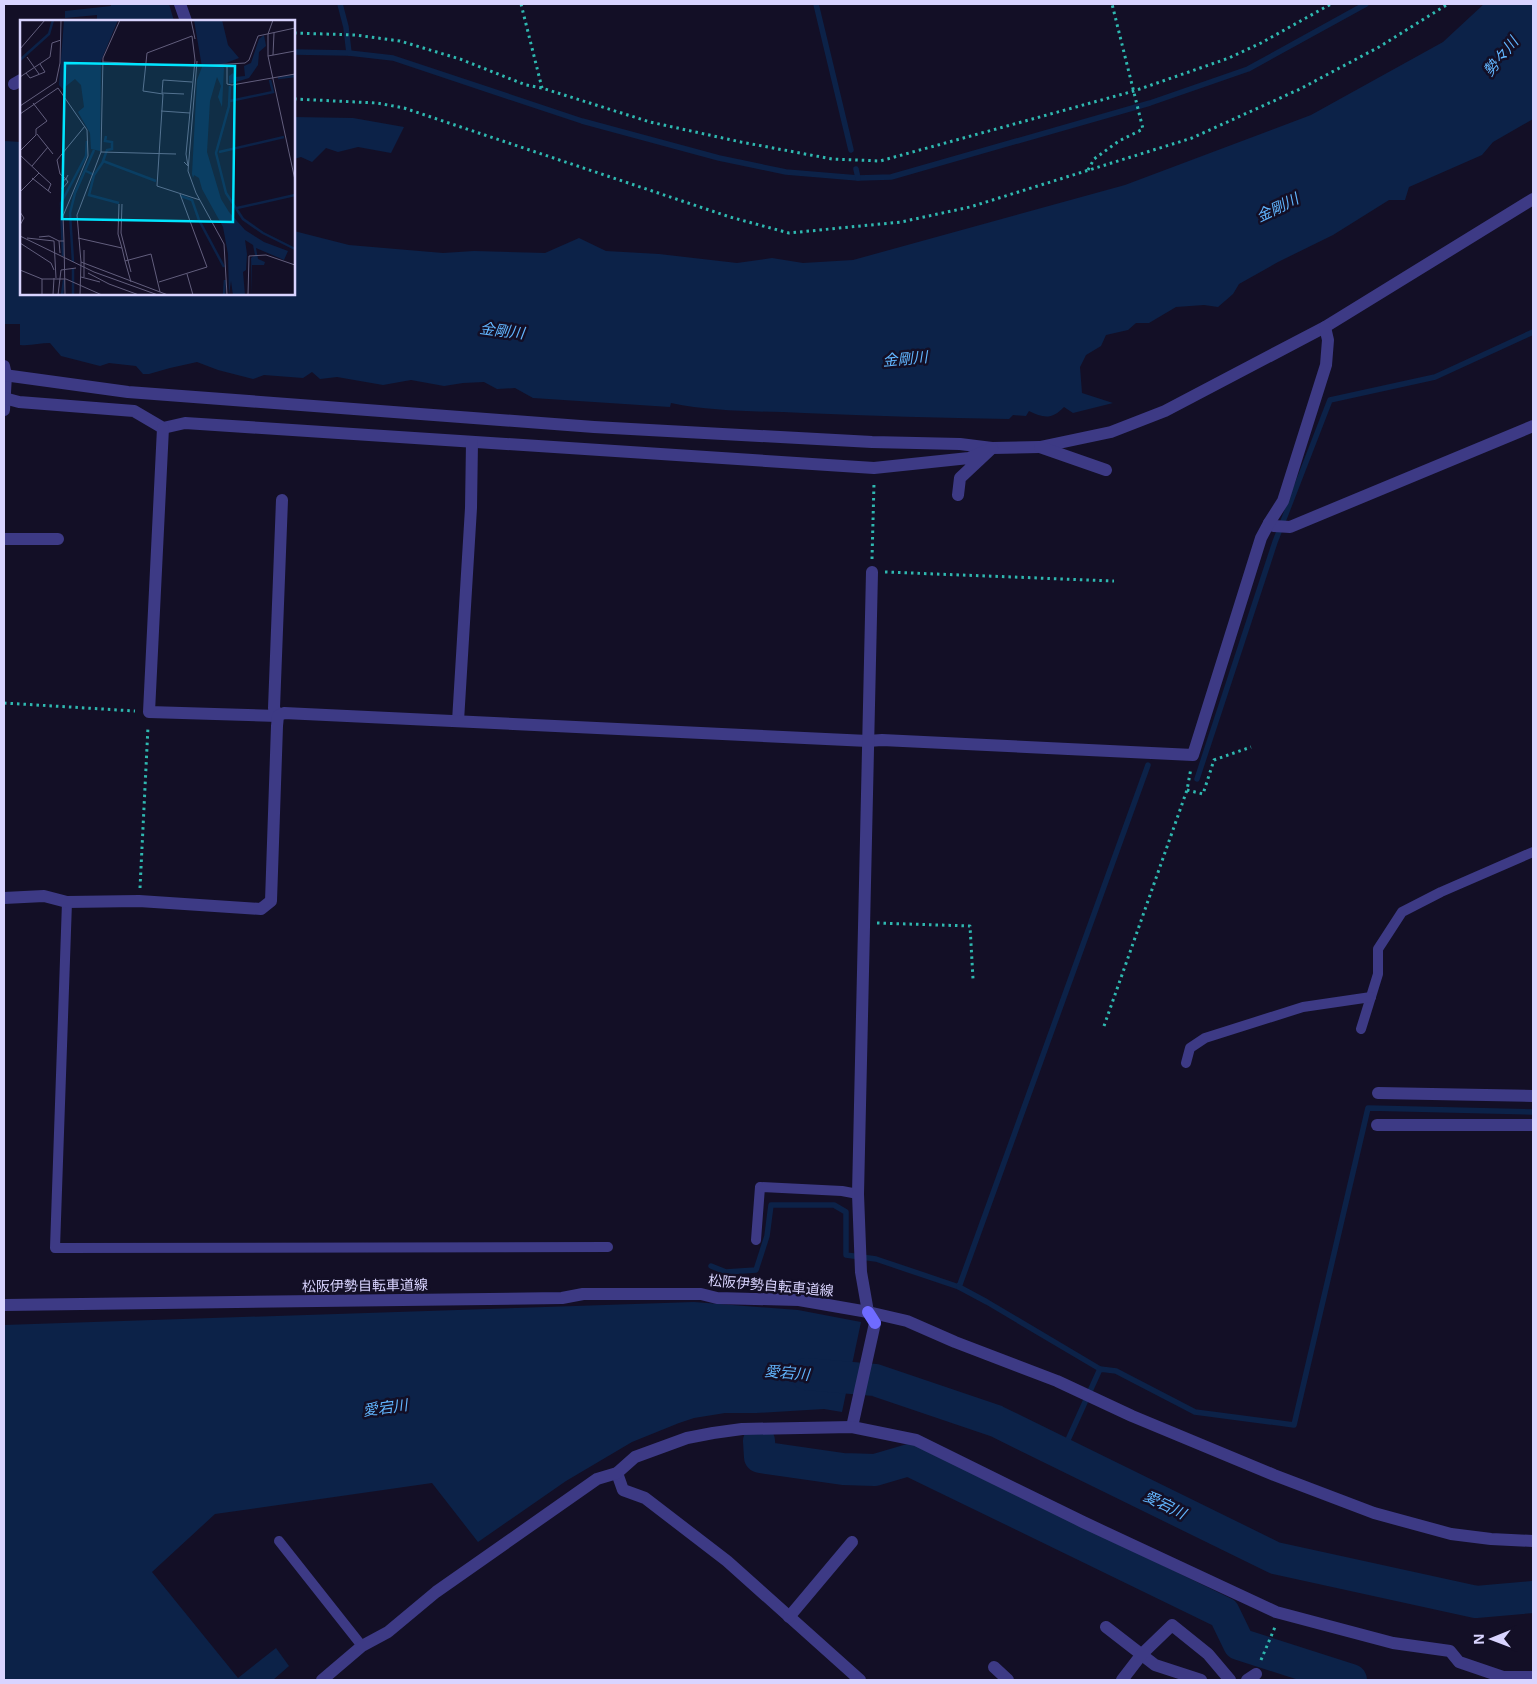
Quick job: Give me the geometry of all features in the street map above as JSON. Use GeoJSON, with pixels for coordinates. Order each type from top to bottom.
{"type":"FeatureCollection","features":[{"type":"Feature","properties":{"kind":"main road"},"geometry":{"type":"LineString","coordinates":[[868,1312],[875,1323]]}},
{"type":"Feature","properties":{"kind":"street"},"geometry":{"type":"LineString","coordinates":[[180,4],[186,20]]}},
{"type":"Feature","properties":{"kind":"street"},"geometry":{"type":"LineString","coordinates":[[992,448],[969,458],[874,468],[185,423],[163,428],[134,412],[4,402],[4,372],[128,392],[555,424],[872,442],[960,444],[992,448],[1040,447],[1111,432],[1165,411],[1325,327],[1533,199]]}},
{"type":"Feature","properties":{"kind":"street"},"geometry":{"type":"LineString","coordinates":[[163,428],[149,712],[278,716],[284,713],[1193,755],[1261,538],[1271,525],[1284,501],[1326,364],[1328,340],[1325,327]]}},
{"type":"Feature","properties":{"kind":"street"},"geometry":{"type":"LineString","coordinates":[[1271,525],[1290,526],[1533,426]]}},
{"type":"Feature","properties":{"kind":"street"},"geometry":{"type":"LineString","coordinates":[[458,721],[471,508],[472,442]]}},
{"type":"Feature","properties":{"kind":"street"},"geometry":{"type":"LineString","coordinates":[[1040,447],[1106,470]]}},
{"type":"Feature","properties":{"kind":"street"},"geometry":{"type":"LineString","coordinates":[[958,494],[960,478],[992,448]]}},
{"type":"Feature","properties":{"kind":"street"},"geometry":{"type":"LineString","coordinates":[[4,898],[44,896],[67,902],[139,901],[261,909],[271,901],[278,716],[274,708],[282,500]]}},
{"type":"Feature","properties":{"kind":"street"},"geometry":{"type":"LineString","coordinates":[[4,539],[58,539]]}},
{"type":"Feature","properties":{"kind":"street"},"geometry":{"type":"LineString","coordinates":[[868,1312],[861,1272],[858,1194],[872,572]]}},
{"type":"Feature","properties":{"kind":"street"},"geometry":{"type":"LineString","coordinates":[[1378,1093],[1533,1096]]}},
{"type":"Feature","properties":{"kind":"street"},"geometry":{"type":"LineString","coordinates":[[1377,1125],[1533,1125]]}},
{"type":"Feature","properties":{"kind":"street","name":"松阪伊勢自転車道線"},"geometry":{"type":"LineString","coordinates":[[4,1305],[562,1298],[583,1294],[701,1294],[718,1298],[799,1300],[907,1321],[955,1342],[1057,1381],[1132,1416],[1255,1467],[1374,1513],[1451,1534],[1491,1539],[1533,1541]]}},
{"type":"Feature","properties":{"kind":"street"},"geometry":{"type":"LineString","coordinates":[[852,1427],[875,1323]]}},
{"type":"Feature","properties":{"kind":"street"},"geometry":{"type":"LineString","coordinates":[[322,1680],[362,1646],[388,1632],[436,1592],[597,1479],[617,1473],[635,1457],[687,1438],[713,1433],[742,1429],[852,1427],[916,1440],[1083,1522],[1276,1612],[1393,1643],[1450,1651],[1460,1662],[1503,1677],[1533,1677]]}},
{"type":"Feature","properties":{"kind":"street"},"geometry":{"type":"LineString","coordinates":[[617,1473],[623,1490],[645,1498],[726,1561],[860,1680]]}},
{"type":"Feature","properties":{"kind":"street"},"geometry":{"type":"LineString","coordinates":[[789,1617],[852,1542]]}},
{"type":"Feature","properties":{"kind":"street"},"geometry":{"type":"LineString","coordinates":[[1122,1680],[1142,1654],[1172,1625],[1208,1654],[1230,1680]]}},
{"type":"Feature","properties":{"kind":"street"},"geometry":{"type":"LineString","coordinates":[[1106,1627],[1155,1665],[1201,1680]]}},
{"type":"Feature","properties":{"kind":"street"},"geometry":{"type":"LineString","coordinates":[[994,1667],[1008,1680]]}},
{"type":"Feature","properties":{"kind":"lane"},"geometry":{"type":"LineString","coordinates":[[1361,1029],[1378,974],[1378,949],[1402,912],[1441,892],[1533,852]]}},
{"type":"Feature","properties":{"kind":"lane"},"geometry":{"type":"LineString","coordinates":[[67,902],[55,1248],[608,1247]]}},
{"type":"Feature","properties":{"kind":"lane"},"geometry":{"type":"LineString","coordinates":[[1186,1063],[1190,1048],[1205,1038],[1302,1007],[1371,998]]}},
{"type":"Feature","properties":{"kind":"lane"},"geometry":{"type":"LineString","coordinates":[[756,1240],[760,1187],[842,1191],[858,1194]]}},
{"type":"Feature","properties":{"kind":"lane"},"geometry":{"type":"LineString","coordinates":[[279,1541],[362,1646]]}},
{"type":"Feature","properties":{"kind":"path"},"geometry":{"type":"LineString","coordinates":[[521,4],[542,88]]}},
{"type":"Feature","properties":{"kind":"path"},"geometry":{"type":"LineString","coordinates":[[1088,171],[1094,158],[1119,141],[1143,129],[1112,4]]}},
{"type":"Feature","properties":{"kind":"path"},"geometry":{"type":"LineString","coordinates":[[295,33],[355,35],[400,41],[460,59],[526,85],[542,88],[650,122],[832,159],[880,161],[1134,91],[1229,58],[1261,43],[1331,4]]}},
{"type":"Feature","properties":{"kind":"path"},"geometry":{"type":"LineString","coordinates":[[295,99],[377,103],[404,108],[721,214],[789,233],[901,222],[970,207],[1192,138],[1300,89],[1379,47],[1448,4]]}},
{"type":"Feature","properties":{"kind":"path"},"geometry":{"type":"LineString","coordinates":[[874,468],[872,572],[1114,580]]}},
{"type":"Feature","properties":{"kind":"path"},"geometry":{"type":"LineString","coordinates":[[4,703],[149,712],[139,901]]}},
{"type":"Feature","properties":{"kind":"path"},"geometry":{"type":"LineString","coordinates":[[1187,790],[1203,794],[1214,760],[1251,747]]}},
{"type":"Feature","properties":{"kind":"path"},"geometry":{"type":"LineString","coordinates":[[1104,1026],[1187,790],[1193,755]]}},
{"type":"Feature","properties":{"kind":"path"},"geometry":{"type":"LineString","coordinates":[[863,917],[874,923],[970,926],[973,979]]}},
{"type":"Feature","properties":{"kind":"path"},"geometry":{"type":"LineString","coordinates":[[1251,1677],[1277,1620]]}},
{"type":"Feature","properties":{"kind":"water"},"geometry":{"type":"Polygon","coordinates":[[[111,4],[169,4],[174,20],[84,20],[97,19],[97,15],[65,18],[65,11],[111,6],[111,4]]]}},
{"type":"Feature","properties":{"kind":"water"},"geometry":{"type":"Polygon","coordinates":[[[1484,4],[1533,4],[1533,119],[1493,142],[1482,155],[1409,187],[1405,200],[1389,200],[1333,235],[1239,284],[1233,294],[1218,307],[1204,305],[1176,307],[1149,323],[1136,323],[1128,330],[1106,335],[1101,346],[1086,355],[1080,367],[1082,393],[1113,403],[1073,413],[1064,407],[1051,416],[1043,416],[1029,411],[1026,416],[1013,415],[1009,419],[737,411],[671,403],[670,407],[533,398],[515,388],[497,389],[484,382],[444,386],[411,380],[383,385],[337,377],[320,379],[312,372],[303,378],[264,375],[253,379],[218,370],[197,362],[143,374],[136,366],[109,363],[100,366],[61,356],[50,343],[20,345],[20,324],[4,324],[4,141],[20,142],[20,295],[295,295],[295,231],[349,245],[443,253],[474,251],[545,253],[579,238],[606,251],[659,254],[737,263],[772,258],[803,263],[853,260],[1125,185],[1311,115],[1443,42],[1484,4]]]}},
{"type":"Feature","properties":{"kind":"water"},"geometry":{"type":"Polygon","coordinates":[[[295,117],[353,118],[404,127],[391,153],[358,147],[338,152],[326,148],[312,162],[301,157],[295,159],[295,117]]]}},
{"type":"Feature","properties":{"kind":"water"},"geometry":{"type":"Polygon","coordinates":[[[694,1302],[798,1310],[861,1322],[842,1412],[824,1409],[725,1413],[694,1418],[679,1423],[632,1442],[566,1481],[478,1542],[432,1483],[215,1514],[152,1572],[238,1678],[276,1648],[289,1666],[273,1680],[4,1680],[4,1325],[694,1302]]]}},
{"type":"Feature","properties":{"kind":"waterway"},"geometry":{"type":"LineString","coordinates":[[340,4],[346,27],[349,53]]}},
{"type":"Feature","properties":{"kind":"waterway"},"geometry":{"type":"LineString","coordinates":[[816,4],[851,150]]}},
{"type":"Feature","properties":{"kind":"waterway"},"geometry":{"type":"LineString","coordinates":[[295,52],[349,53],[393,58],[582,121],[719,158],[786,172],[858,178],[891,177],[1150,103],[1248,69],[1366,4]]}},
{"type":"Feature","properties":{"kind":"waterway"},"geometry":{"type":"LineString","coordinates":[[856,169],[858,178]]}},
{"type":"Feature","properties":{"kind":"waterway"},"geometry":{"type":"LineString","coordinates":[[1197,779],[1275,542],[1330,400],[1435,377],[1533,332]]}},
{"type":"Feature","properties":{"kind":"waterway"},"geometry":{"type":"LineString","coordinates":[[711,1266],[726,1272],[756,1270],[767,1236],[771,1205],[834,1205],[846,1212],[846,1255],[876,1259],[959,1287],[1148,765]]}},
{"type":"Feature","properties":{"kind":"waterway"},"geometry":{"type":"LineString","coordinates":[[1062,1453],[1100,1369],[1116,1371],[1195,1412],[1294,1425],[1368,1108],[1533,1112]]}},
{"type":"Feature","properties":{"kind":"waterway"},"geometry":{"type":"LineString","coordinates":[[959,1287],[1100,1369]]}},
{"type":"Feature","properties":{"kind":"waterway","name":"愛宕川"},"geometry":{"type":"LineString","coordinates":[[806,1374],[875,1380],[996,1421],[1275,1558],[1476,1602],[1533,1597]]}},
{"type":"Feature","properties":{"kind":"waterway"},"geometry":{"type":"LineString","coordinates":[[759,1441],[760,1457],[843,1469],[875,1470],[909,1460],[1224,1613],[1239,1644],[1351,1680]]}},
{"type":"Feature","properties":{"kind":"water label","name":"勢々川"},"geometry":{"type":"Point","coordinates":[1500,56]}},
{"type":"Feature","properties":{"kind":"water label","name":"金剛川"},"geometry":{"type":"Point","coordinates":[1277,207]}},
{"type":"Feature","properties":{"kind":"water label","name":"金剛川"},"geometry":{"type":"Point","coordinates":[502,330]}},
{"type":"Feature","properties":{"kind":"water label","name":"金剛川"},"geometry":{"type":"Point","coordinates":[905,358]}}]}
